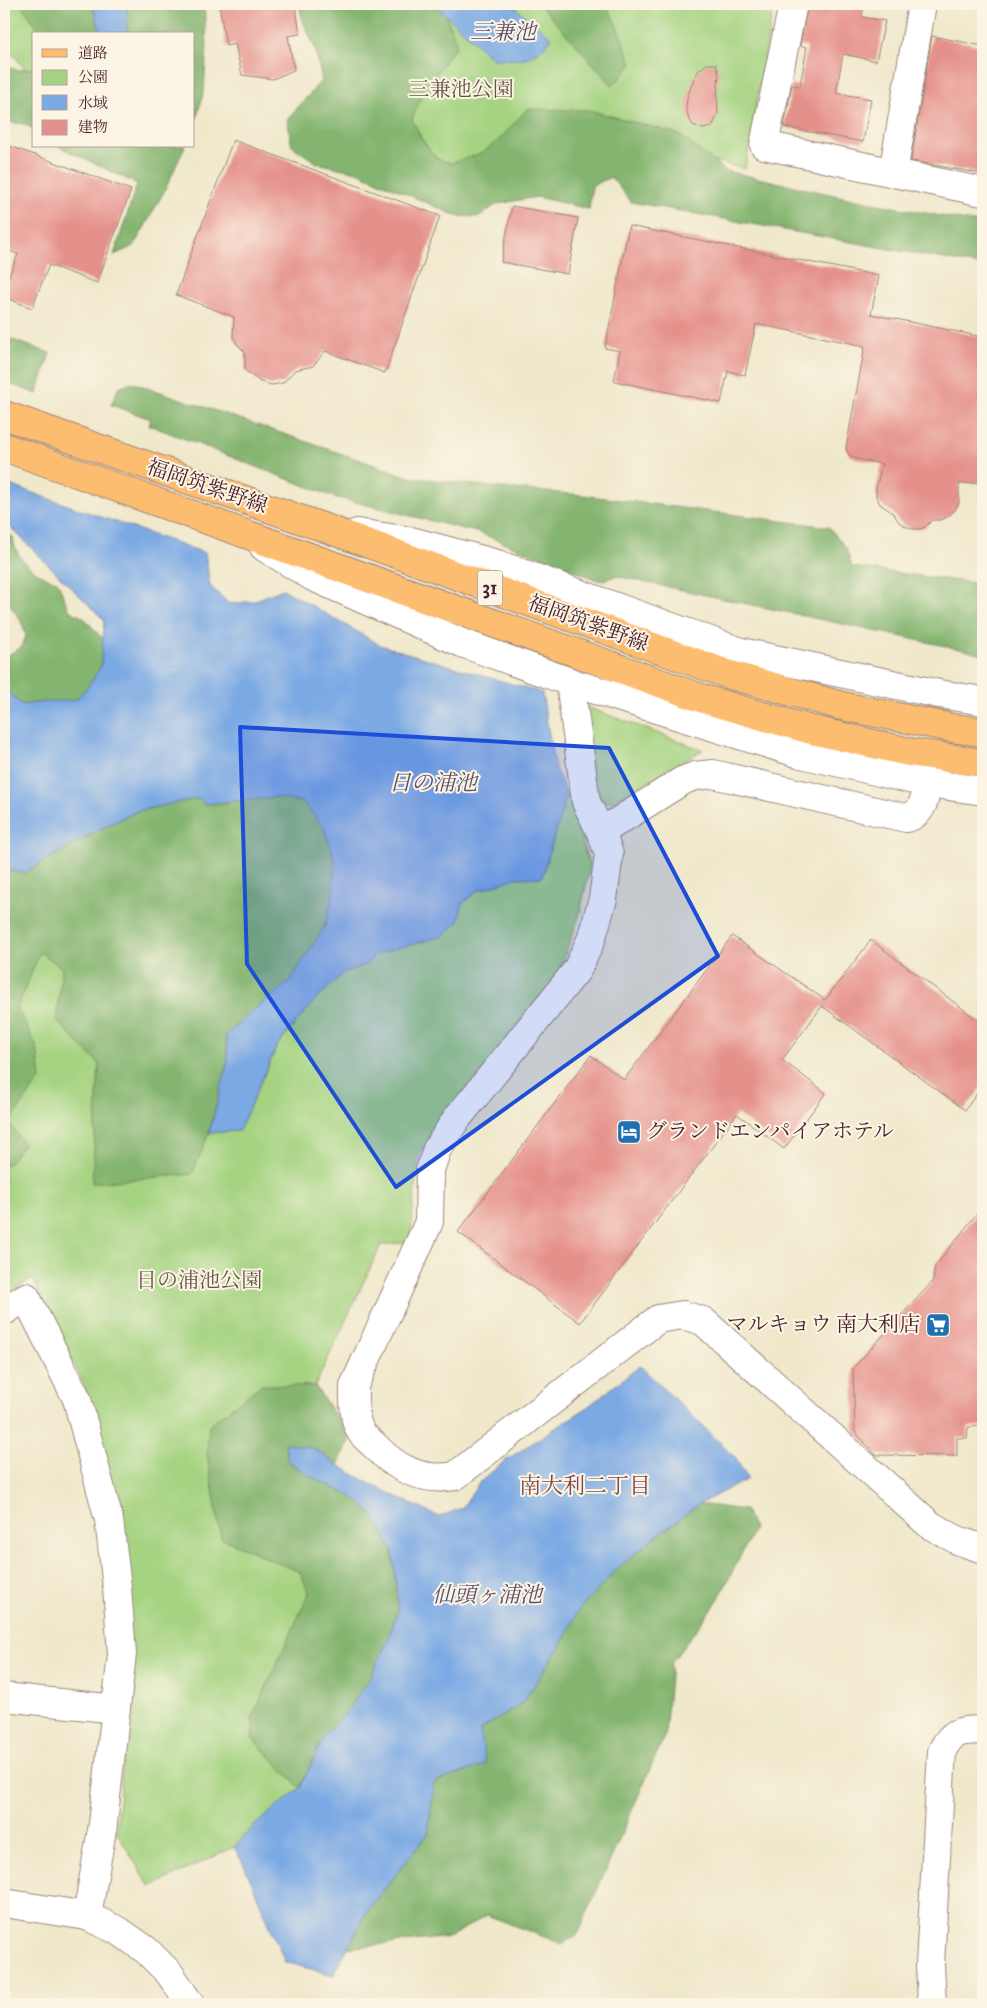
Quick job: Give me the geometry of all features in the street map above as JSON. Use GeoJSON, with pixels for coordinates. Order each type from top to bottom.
{"type":"FeatureCollection","features":[{"type":"Feature","properties":{"kind":"main road","name":"福岡筑紫野線"},"geometry":{"type":"LineString","coordinates":[[4,415],[727,674],[842,706],[952,728],[983,732]]}},
{"type":"Feature","properties":{"kind":"main road","name":"福岡筑紫野線"},"geometry":{"type":"LineString","coordinates":[[4,447],[707,700],[817,731],[909,752],[983,763]]}},
{"type":"Feature","properties":{"kind":"street"},"geometry":{"type":"LineString","coordinates":[[793,4],[764,146],[983,192]]}},
{"type":"Feature","properties":{"kind":"street"},"geometry":{"type":"LineString","coordinates":[[893,173],[922,4]]}},
{"type":"Feature","properties":{"kind":"street"},"geometry":{"type":"LineString","coordinates":[[328,530],[411,541],[497,564],[741,652],[938,700],[983,701]]}},
{"type":"Feature","properties":{"kind":"street"},"geometry":{"type":"LineString","coordinates":[[238,532],[322,581],[462,643],[570,682],[797,753],[928,776],[983,792]]}},
{"type":"Feature","properties":{"kind":"street"},"geometry":{"type":"LineString","coordinates":[[570,682],[586,802],[601,832],[609,854],[603,899],[591,940],[577,970],[455,1121],[436,1149],[430,1170],[429,1222],[354,1386],[354,1407],[360,1431],[387,1459],[405,1470],[423,1476],[441,1478],[455,1476],[658,1319],[682,1315],[703,1321],[930,1525],[957,1540],[983,1549]]}},
{"type":"Feature","properties":{"kind":"street"},"geometry":{"type":"LineString","coordinates":[[601,832],[682,781],[695,776],[713,774],[906,818],[918,814],[924,801],[928,776]]}},
{"type":"Feature","properties":{"kind":"street"},"geometry":{"type":"LineString","coordinates":[[4,1311],[26,1298],[77,1399],[109,1520],[122,1654],[103,1824],[87,1916]]}},
{"type":"Feature","properties":{"kind":"street"},"geometry":{"type":"LineString","coordinates":[[4,1697],[116,1709]]}},
{"type":"Feature","properties":{"kind":"street"},"geometry":{"type":"LineString","coordinates":[[932,2004],[930,1965],[942,1751],[949,1738],[959,1731],[983,1730]]}},
{"type":"Feature","properties":{"kind":"street"},"geometry":{"type":"LineString","coordinates":[[4,1903],[87,1916],[118,1931],[146,1950],[170,1974],[190,2004]]}},
{"type":"Feature","properties":{"kind":"highlighted area"},"geometry":{"type":"Polygon","coordinates":[[[240,727],[609,748],[718,956],[396,1187],[247,964],[240,727]]]}},
{"type":"Feature","properties":{"kind":"green space"},"geometry":{"type":"Polygon","coordinates":[[[4,4],[194,4],[194,32],[32,32],[32,80],[16,57],[4,50],[4,4]]]}},
{"type":"Feature","properties":{"kind":"green space"},"geometry":{"type":"Polygon","coordinates":[[[21,4],[204,4],[207,45],[204,90],[195,123],[195,32],[41,32],[21,4]]]}},
{"type":"Feature","properties":{"kind":"green space"},"geometry":{"type":"Polygon","coordinates":[[[299,4],[442,4],[457,45],[424,90],[412,119],[421,138],[437,159],[451,163],[482,153],[501,138],[527,109],[589,110],[678,134],[726,171],[852,199],[983,224],[983,266],[631,202],[611,177],[592,186],[589,209],[537,197],[497,204],[479,217],[457,216],[357,172],[317,163],[292,146],[287,120],[322,80],[315,48],[302,19],[299,4]]]}},
{"type":"Feature","properties":{"kind":"green space","name":"三兼池公園"},"geometry":{"type":"Polygon","coordinates":[[[314,4],[774,4],[745,169],[582,127],[442,193],[314,4]]]}},
{"type":"Feature","properties":{"kind":"green space"},"geometry":{"type":"Polygon","coordinates":[[[536,4],[604,4],[613,17],[632,64],[613,86],[543,8],[536,4]]]}},
{"type":"Feature","properties":{"kind":"green space"},"geometry":{"type":"Polygon","coordinates":[[[4,64],[16,70],[32,68],[32,129],[25,124],[4,122],[4,64]]]}},
{"type":"Feature","properties":{"kind":"green space"},"geometry":{"type":"Polygon","coordinates":[[[62,148],[184,148],[166,188],[134,246],[114,255],[137,184],[62,148]]]}},
{"type":"Feature","properties":{"kind":"green space"},"geometry":{"type":"Polygon","coordinates":[[[4,337],[50,353],[37,394],[4,382],[4,337]]]}},
{"type":"Feature","properties":{"kind":"green space"},"geometry":{"type":"Polygon","coordinates":[[[131,382],[410,477],[582,495],[829,527],[846,548],[852,567],[983,584],[983,654],[616,576],[600,581],[480,533],[334,497],[149,425],[151,419],[111,405],[119,387],[131,382]]]}},
{"type":"Feature","properties":{"kind":"green space"},"geometry":{"type":"Polygon","coordinates":[[[4,530],[13,537],[14,545],[22,559],[35,571],[57,581],[69,610],[84,618],[111,648],[106,676],[63,722],[4,716],[4,657],[22,647],[26,635],[20,619],[4,597],[4,530]]]}},
{"type":"Feature","properties":{"kind":"green space"},"geometry":{"type":"Polygon","coordinates":[[[584,706],[703,750],[612,802],[595,801],[584,706]]]}},
{"type":"Feature","properties":{"kind":"green space","name":"日の浦池公園"},"geometry":{"type":"Polygon","coordinates":[[[567,794],[590,867],[579,916],[559,971],[418,1156],[410,1242],[381,1245],[315,1386],[350,1438],[338,1465],[350,1495],[300,1788],[234,1847],[150,1887],[116,1831],[128,1712],[85,1387],[33,1279],[4,1295],[4,870],[238,1131],[277,1046],[315,1000],[345,972],[366,965],[376,954],[443,936],[459,921],[462,904],[477,891],[516,878],[542,877],[567,794]]]}},
{"type":"Feature","properties":{"kind":"green space"},"geometry":{"type":"Polygon","coordinates":[[[275,797],[303,802],[324,828],[335,859],[333,895],[325,926],[291,980],[254,1009],[226,1035],[228,1061],[209,1133],[192,1174],[92,1183],[99,1064],[56,1020],[62,968],[40,952],[17,1008],[37,1047],[41,1078],[9,1123],[24,1144],[4,1168],[4,870],[24,873],[100,829],[137,811],[199,798],[205,804],[275,797]]]}},
{"type":"Feature","properties":{"kind":"green space"},"geometry":{"type":"Polygon","coordinates":[[[261,1385],[315,1386],[350,1438],[338,1465],[313,1448],[311,1477],[350,1495],[371,1513],[393,1553],[398,1610],[387,1641],[372,1675],[349,1709],[324,1736],[300,1788],[253,1739],[252,1718],[309,1593],[300,1572],[221,1538],[207,1454],[209,1425],[261,1385]]]}},
{"type":"Feature","properties":{"kind":"green space"},"geometry":{"type":"Polygon","coordinates":[[[699,1504],[745,1510],[754,1529],[717,1602],[671,1663],[665,1735],[577,1936],[562,1944],[487,1915],[450,1937],[347,1948],[369,1908],[428,1834],[433,1782],[485,1765],[480,1730],[523,1702],[563,1641],[578,1611],[616,1570],[699,1504]]]}},
{"type":"Feature","properties":{"kind":"water"},"geometry":{"type":"Polygon","coordinates":[[[92,4],[127,4],[128,32],[100,32],[92,4]]]}},
{"type":"Feature","properties":{"kind":"water","name":"三兼池"},"geometry":{"type":"Polygon","coordinates":[[[431,4],[511,4],[552,38],[533,55],[519,59],[493,59],[436,6],[431,4]]]}},
{"type":"Feature","properties":{"kind":"water","name":"日の浦池"},"geometry":{"type":"Polygon","coordinates":[[[4,483],[205,553],[210,586],[229,604],[254,601],[283,589],[380,645],[542,693],[555,769],[567,794],[542,877],[516,878],[477,891],[462,904],[459,921],[443,936],[376,954],[366,965],[345,972],[315,1000],[277,1046],[239,1131],[209,1133],[228,1061],[226,1035],[254,1009],[291,980],[325,926],[333,895],[335,859],[324,828],[303,802],[275,797],[205,804],[199,798],[137,811],[100,829],[24,873],[4,870],[4,688],[22,705],[75,700],[89,685],[101,666],[104,620],[4,521],[4,483]]]}},
{"type":"Feature","properties":{"kind":"water","name":"仙頭ヶ浦池"},"geometry":{"type":"Polygon","coordinates":[[[640,1366],[734,1456],[748,1479],[699,1504],[616,1570],[578,1611],[563,1641],[523,1702],[480,1730],[486,1765],[434,1782],[428,1834],[369,1908],[333,1975],[285,1962],[245,1867],[234,1847],[255,1825],[300,1788],[324,1736],[349,1709],[372,1675],[398,1610],[393,1553],[371,1513],[350,1495],[311,1477],[288,1461],[285,1443],[313,1448],[372,1485],[439,1517],[462,1508],[480,1482],[506,1460],[585,1409],[640,1366]]]}},
{"type":"Feature","properties":{"kind":"building"},"geometry":{"type":"Polygon","coordinates":[[[219,4],[295,4],[300,34],[288,36],[294,70],[273,79],[242,75],[235,44],[226,46],[219,4]]]}},
{"type":"Feature","properties":{"kind":"building"},"geometry":{"type":"Polygon","coordinates":[[[822,4],[864,4],[862,17],[885,21],[876,61],[843,54],[836,93],[871,99],[863,142],[784,127],[792,85],[800,86],[807,47],[800,46],[808,5],[821,7],[822,4]]]}},
{"type":"Feature","properties":{"kind":"building"},"geometry":{"type":"Polygon","coordinates":[[[932,36],[983,46],[983,174],[911,161],[932,36]]]}},
{"type":"Feature","properties":{"kind":"building"},"geometry":{"type":"Polygon","coordinates":[[[707,64],[716,64],[719,74],[718,114],[712,127],[703,129],[693,125],[686,108],[687,98],[694,78],[699,70],[707,64]]]}},
{"type":"Feature","properties":{"kind":"building"},"geometry":{"type":"Polygon","coordinates":[[[233,140],[440,216],[385,373],[325,351],[313,366],[295,370],[283,383],[272,385],[260,382],[245,370],[245,352],[237,344],[233,336],[234,317],[176,295],[233,140]]]}},
{"type":"Feature","properties":{"kind":"building"},"geometry":{"type":"Polygon","coordinates":[[[4,144],[131,190],[97,283],[49,265],[32,308],[4,297],[4,289],[18,254],[4,249],[4,144]]]}},
{"type":"Feature","properties":{"kind":"building"},"geometry":{"type":"Polygon","coordinates":[[[512,206],[578,218],[568,274],[501,262],[512,206]]]}},
{"type":"Feature","properties":{"kind":"building"},"geometry":{"type":"Polygon","coordinates":[[[629,226],[879,276],[871,314],[983,337],[983,482],[959,484],[959,503],[954,511],[947,517],[940,520],[932,520],[925,527],[919,529],[905,526],[899,522],[893,513],[880,504],[876,496],[876,489],[882,464],[857,459],[849,455],[846,448],[865,346],[756,324],[745,375],[728,371],[721,403],[614,381],[620,351],[605,348],[629,226]]]}},
{"type":"Feature","properties":{"kind":"building","name":"グランドエンパイアホテル"},"geometry":{"type":"Polygon","coordinates":[[[732,936],[825,1000],[871,940],[983,1024],[983,1085],[965,1110],[822,1006],[782,1060],[826,1093],[784,1149],[737,1114],[580,1323],[458,1232],[591,1055],[624,1080],[732,936]]]}},
{"type":"Feature","properties":{"kind":"building","name":"マルキョウ 南大利店"},"geometry":{"type":"Polygon","coordinates":[[[983,1206],[983,1426],[968,1427],[967,1438],[957,1438],[957,1456],[876,1455],[855,1432],[853,1368],[933,1281],[935,1266],[983,1206]]]}},
{"type":"Feature","properties":{"kind":"tunnel"},"geometry":{"type":"LineString","coordinates":[[929,770],[938,706]]}},
{"type":"Feature","properties":{"kind":"place","name":"グランドエンパイアホテル"},"geometry":{"type":"Point","coordinates":[629,1132]}},
{"type":"Feature","properties":{"kind":"place","name":"マルキョウ 南大利店"},"geometry":{"type":"Point","coordinates":[938,1325]}},
{"type":"Feature","properties":{"kind":"district","name":"南大利二丁目"},"geometry":{"type":"Point","coordinates":[585,1486]}}]}
